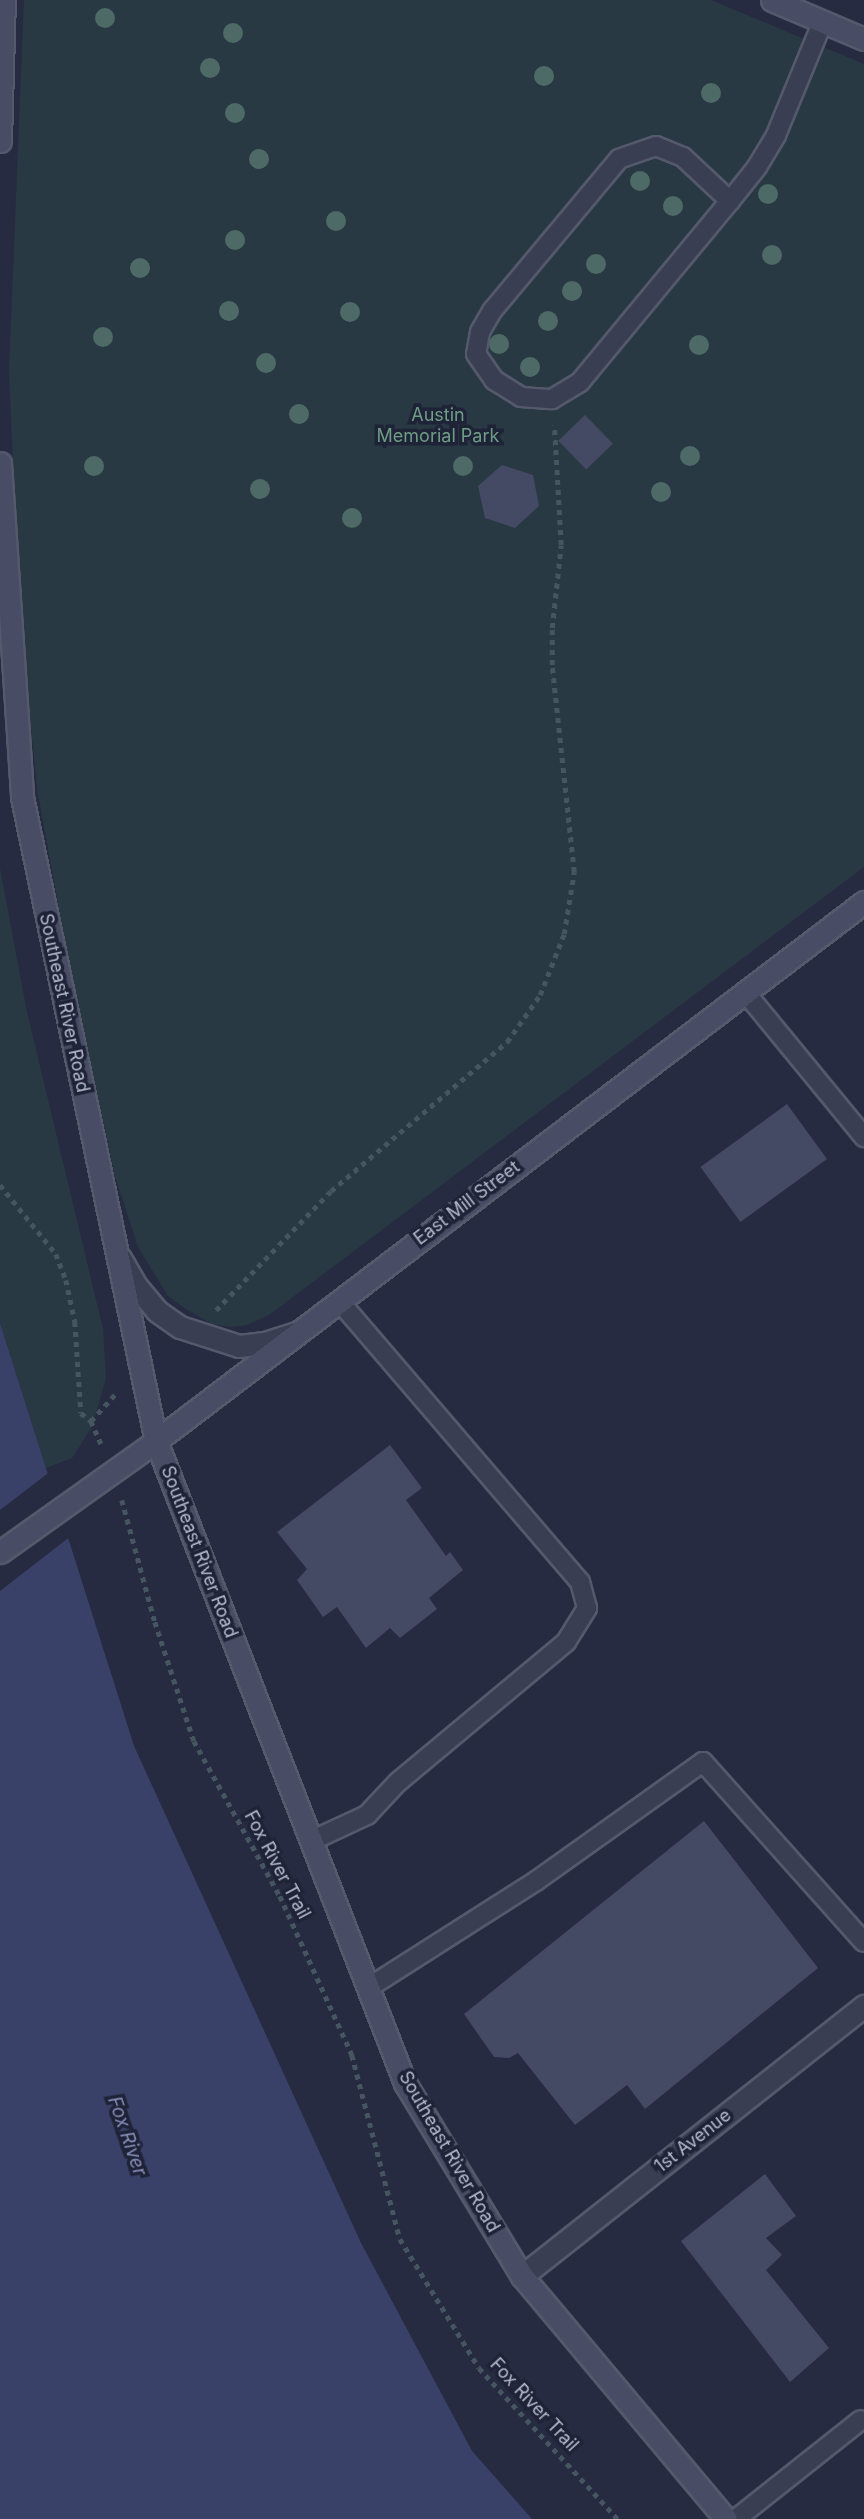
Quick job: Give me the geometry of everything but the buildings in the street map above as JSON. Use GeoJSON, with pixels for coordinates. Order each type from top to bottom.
{"type":"FeatureCollection","features":[{"type":"Feature","properties":{"kind":"street"},"geometry":{"type":"LineString","coordinates":[[0,141],[4,0]]}},
{"type":"Feature","properties":{"kind":"street"},"geometry":{"type":"LineString","coordinates":[[772,0],[864,39]]}},
{"type":"Feature","properties":{"kind":"street","name":"Southeast River Road"},"geometry":{"type":"LineString","coordinates":[[0,463],[22,797],[156,1441],[405,2083],[522,2276],[726,2519]]}},
{"type":"Feature","properties":{"kind":"street","name":"East Mill Street"},"geometry":{"type":"LineString","coordinates":[[0,1552],[68,1501],[156,1441],[864,902]]}},
{"type":"Feature","properties":{"kind":"street"},"geometry":{"type":"LineString","coordinates":[[116,1252],[137,1287],[158,1311],[189,1331],[239,1346],[265,1343],[297,1333]]}},
{"type":"Feature","properties":{"kind":"street","name":"1st Avenue"},"geometry":{"type":"LineString","coordinates":[[522,2276],[864,2006]]}},
{"type":"Feature","properties":{"kind":"lane"},"geometry":{"type":"LineString","coordinates":[[730,201],[683,158],[656,146],[619,159],[492,311],[480,332],[476,354],[494,380],[521,397],[552,399],[580,382],[730,201],[757,167],[776,135],[823,21]]}},
{"type":"Feature","properties":{"kind":"lane"},"geometry":{"type":"LineString","coordinates":[[746,992],[864,1137]]}},
{"type":"Feature","properties":{"kind":"lane"},"geometry":{"type":"LineString","coordinates":[[311,1841],[367,1815],[398,1782],[566,1642],[587,1608],[580,1582],[339,1301]]}},
{"type":"Feature","properties":{"kind":"lane"},"geometry":{"type":"LineString","coordinates":[[368,1988],[536,1881],[703,1762],[864,1942]]}},
{"type":"Feature","properties":{"kind":"lane"},"geometry":{"type":"LineString","coordinates":[[736,2519],[861,2420]]}},
{"type":"Feature","properties":{"kind":"path"},"geometry":{"type":"LineString","coordinates":[[189,1331],[214,1312],[331,1191],[507,1042],[540,995],[564,934],[574,872],[552,665],[552,628],[561,545],[552,399]]}},
{"type":"Feature","properties":{"kind":"path","name":"Fox River Trail"},"geometry":{"type":"LineString","coordinates":[[0,1185],[56,1254],[66,1280],[75,1322],[80,1404],[85,1419],[91,1422],[114,1471],[155,1622],[194,1741],[280,1896],[352,2055],[400,2239],[479,2368],[618,2519]]}},
{"type":"Feature","properties":{"kind":"path"},"geometry":{"type":"LineString","coordinates":[[91,1422],[140,1366]]}},
{"type":"Feature","properties":{"kind":"green space","name":"Austin Memorial Park"},"geometry":{"type":"Polygon","coordinates":[[[24,0],[711,0],[864,64],[864,867],[269,1315],[247,1325],[231,1327],[212,1324],[186,1309],[168,1296],[138,1247],[115,1176],[71,974],[38,794],[20,623],[9,372],[24,0]]]}},
{"type":"Feature","properties":{"kind":"green space"},"geometry":{"type":"Polygon","coordinates":[[[0,868],[27,1012],[103,1329],[106,1378],[92,1427],[72,1458],[46,1468],[0,1323],[0,868]]]}},
{"type":"Feature","properties":{"kind":"water","name":"Fox River"},"geometry":{"type":"Polygon","coordinates":[[[0,1323],[134,1746],[361,2243],[472,2451],[532,2519],[0,2519],[0,1323]]]}},
{"type":"Feature","properties":{"kind":"pier"},"geometry":{"type":"Polygon","coordinates":[[[51,1471],[71,1536],[0,1591],[0,1510],[51,1471]]]}}]}
